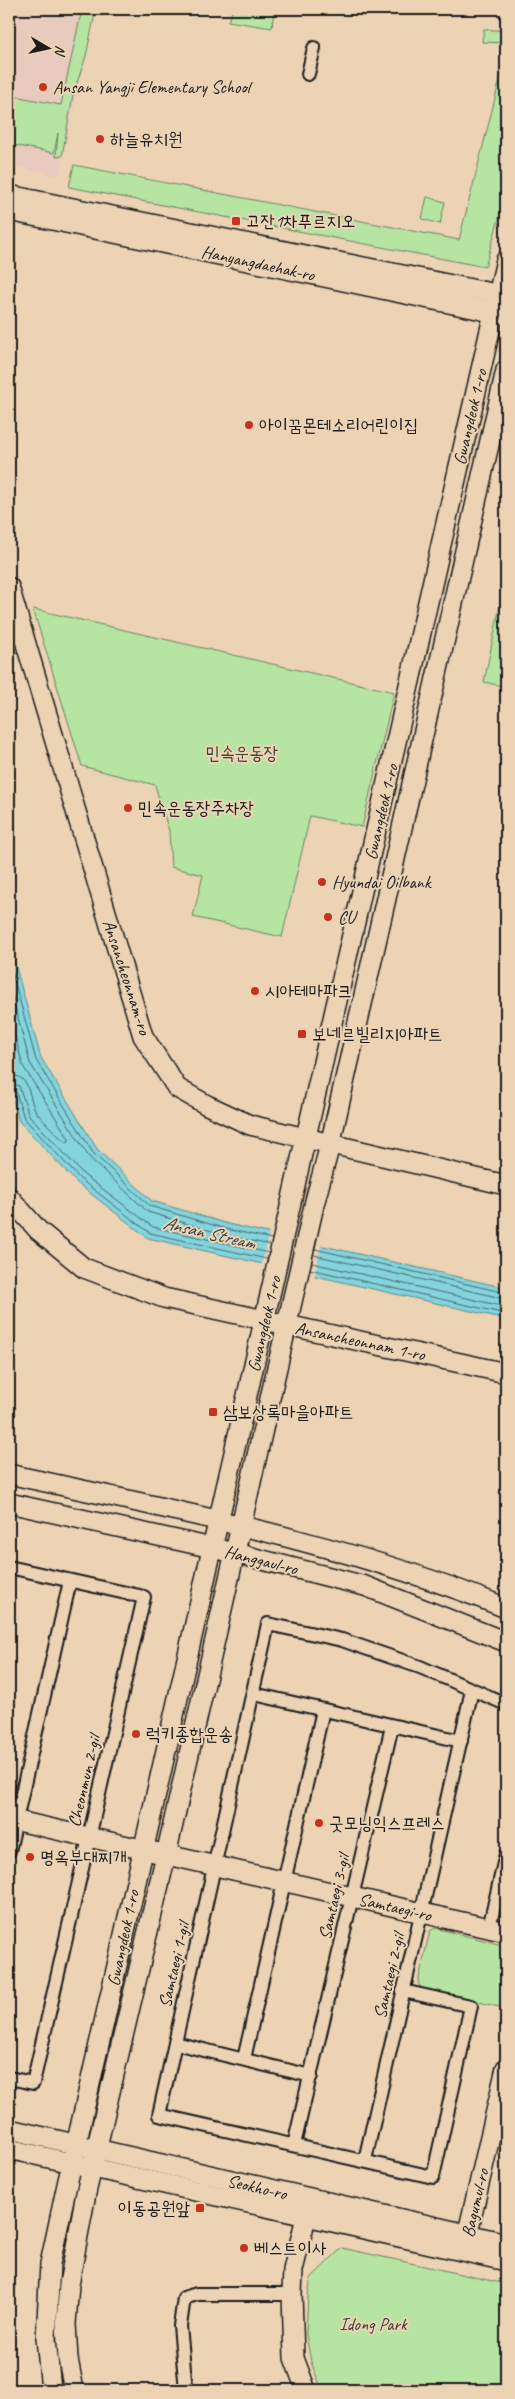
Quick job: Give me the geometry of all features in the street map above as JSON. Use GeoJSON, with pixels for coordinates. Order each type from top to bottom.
{"type":"FeatureCollection","features":[{"type":"Feature","properties":{"kind":"street"},"geometry":{"type":"LineString","coordinates":[[308,74],[314,48]]}},
{"type":"Feature","properties":{"kind":"street","name":"Hanyangdaehak-ro"},"geometry":{"type":"LineString","coordinates":[[9,195],[501,304]]}},
{"type":"Feature","properties":{"kind":"street","name":"Hanyangdaehak-ro"},"geometry":{"type":"LineString","coordinates":[[9,212],[501,304]]}},
{"type":"Feature","properties":{"kind":"street","name":"Gwangdeok 1-ro"},"geometry":{"type":"LineString","coordinates":[[47,2389],[46,2338],[50,2264],[71,2164],[292,1196],[501,304],[506,260]]}},
{"type":"Feature","properties":{"kind":"street","name":"Gwangdeok 1-ro"},"geometry":{"type":"LineString","coordinates":[[74,2390],[68,2359],[66,2324],[69,2284],[92,2169],[242,1527],[506,370]]}},
{"type":"Feature","properties":{"kind":"street","name":"Ansancheonnam-ro"},"geometry":{"type":"LineString","coordinates":[[9,587],[143,1036],[177,1088],[207,1105],[250,1125],[506,1185]]}},
{"type":"Feature","properties":{"kind":"street","name":"Ansancheonnam 1-ro"},"geometry":{"type":"LineString","coordinates":[[9,1198],[38,1230],[84,1268],[164,1298],[267,1312],[506,1372]]}},
{"type":"Feature","properties":{"kind":"street","name":"Hanggaul-ro"},"geometry":{"type":"LineString","coordinates":[[9,1474],[219,1521],[369,1559],[449,1585],[506,1608]]}},
{"type":"Feature","properties":{"kind":"street","name":"Hanggaul-ro"},"geometry":{"type":"LineString","coordinates":[[9,1503],[235,1553],[365,1586],[506,1642]]}},
{"type":"Feature","properties":{"kind":"street","name":"Cheonmun 2-gil"},"geometry":{"type":"LineString","coordinates":[[9,1567],[144,1598],[33,2083],[9,2078]]}},
{"type":"Feature","properties":{"kind":"street"},"geometry":{"type":"LineString","coordinates":[[9,1851],[12,1820],[70,1581]]}},
{"type":"Feature","properties":{"kind":"street","name":"Samtaegi 1-gil"},"geometry":{"type":"LineString","coordinates":[[403,1991],[471,2006],[433,2177],[365,2160],[159,2115],[254,1694],[268,1624],[342,1640],[420,1667],[506,1704]]}},
{"type":"Feature","properties":{"kind":"street","name":"Samtaegi 2-gil"},"geometry":{"type":"LineString","coordinates":[[365,2160],[472,1690]]}},
{"type":"Feature","properties":{"kind":"street"},"geometry":{"type":"LineString","coordinates":[[254,1694],[461,1741]]}},
{"type":"Feature","properties":{"kind":"street"},"geometry":{"type":"LineString","coordinates":[[244,2059],[323,1710]]}},
{"type":"Feature","properties":{"kind":"street","name":"Samtaegi 3-gil"},"geometry":{"type":"LineString","coordinates":[[294,2145],[312,2076],[392,1726]]}},
{"type":"Feature","properties":{"kind":"street","name":"Samtaegi-ro"},"geometry":{"type":"LineString","coordinates":[[12,1820],[498,1930]]}},
{"type":"Feature","properties":{"kind":"street"},"geometry":{"type":"LineString","coordinates":[[498,1930],[506,1854]]}},
{"type":"Feature","properties":{"kind":"street"},"geometry":{"type":"LineString","coordinates":[[175,2043],[312,2076]]}},
{"type":"Feature","properties":{"kind":"street","name":"Bagumul-ro"},"geometry":{"type":"LineString","coordinates":[[466,2242],[503,2094],[506,2068]]}},
{"type":"Feature","properties":{"kind":"street","name":"Seokho-ro"},"geometry":{"type":"LineString","coordinates":[[9,2129],[311,2199],[466,2242],[506,2261]]}},
{"type":"Feature","properties":{"kind":"street","name":"Seokho-ro"},"geometry":{"type":"LineString","coordinates":[[9,2150],[306,2217],[466,2242],[506,2243]]}},
{"type":"Feature","properties":{"kind":"street"},"geometry":{"type":"LineString","coordinates":[[306,2390],[294,2358],[292,2294],[293,2270],[311,2199]]}},
{"type":"Feature","properties":{"kind":"street"},"geometry":{"type":"LineString","coordinates":[[186,2390],[180,2326],[184,2298],[197,2294],[292,2294]]}},
{"type":"Feature","properties":{"kind":"shaded area","name":"Ansan Yangji Elementary School"},"geometry":{"type":"Polygon","coordinates":[[[9,9],[95,9],[59,176],[9,165],[9,9]]]}},
{"type":"Feature","properties":{"kind":"green space"},"geometry":{"type":"Polygon","coordinates":[[[82,9],[96,9],[86,56],[73,95],[62,156],[56,157],[58,133],[54,153],[9,144],[9,95],[61,105],[82,9]]]}},
{"type":"Feature","properties":{"kind":"green space"},"geometry":{"type":"Polygon","coordinates":[[[233,9],[274,9],[272,28],[228,21],[233,9]]]}},
{"type":"Feature","properties":{"kind":"green space"},"geometry":{"type":"Polygon","coordinates":[[[484,29],[506,31],[506,43],[482,42],[484,29]]]}},
{"type":"Feature","properties":{"kind":"green space"},"geometry":{"type":"Polygon","coordinates":[[[501,75],[506,75],[506,194],[485,267],[69,187],[74,165],[459,240],[501,75]]]}},
{"type":"Feature","properties":{"kind":"green space"},"geometry":{"type":"Polygon","coordinates":[[[427,197],[445,202],[440,224],[422,219],[427,197]]]}},
{"type":"Feature","properties":{"kind":"green space"},"geometry":{"type":"Polygon","coordinates":[[[506,577],[506,687],[484,682],[506,577]]]}},
{"type":"Feature","properties":{"kind":"green space","name":"민속운동장"},"geometry":{"type":"Polygon","coordinates":[[[33,609],[394,692],[362,827],[310,816],[282,937],[193,917],[203,875],[171,867],[169,831],[155,785],[82,766],[33,609]]]}},
{"type":"Feature","properties":{"kind":"green space"},"geometry":{"type":"Polygon","coordinates":[[[435,1928],[506,1946],[506,1998],[504,2008],[421,1988],[418,1983],[430,1931],[435,1928]]]}},
{"type":"Feature","properties":{"kind":"green space","name":"Idong Park"},"geometry":{"type":"Polygon","coordinates":[[[342,2248],[506,2284],[506,2390],[322,2390],[311,2362],[306,2334],[308,2296],[311,2278],[342,2248]]]}},
{"type":"Feature","properties":{"kind":"water","name":"Ansan Stream"},"geometry":{"type":"Polygon","coordinates":[[[9,942],[41,1058],[97,1149],[152,1201],[228,1224],[506,1288],[506,1319],[148,1238],[77,1183],[19,1121],[9,1086],[9,942]]]}},
{"type":"Feature","properties":{"kind":"pier"},"geometry":{"type":"Polygon","coordinates":[[[269,1231],[322,1243],[314,1278],[261,1266],[269,1231]]]}},
{"type":"Feature","properties":{"kind":"place","name":"Ansan Yangji Elementary School"},"geometry":{"type":"Point","coordinates":[43,87]}},
{"type":"Feature","properties":{"kind":"place","name":"하늘유치원"},"geometry":{"type":"Point","coordinates":[100,139]}},
{"type":"Feature","properties":{"kind":"place","name":"고잔1차푸르지오"},"geometry":{"type":"Point","coordinates":[236,221]}},
{"type":"Feature","properties":{"kind":"place","name":"아이꿈몬테소리어린이집"},"geometry":{"type":"Point","coordinates":[249,425]}},
{"type":"Feature","properties":{"kind":"place","name":"민속운동장주차장"},"geometry":{"type":"Point","coordinates":[128,808]}},
{"type":"Feature","properties":{"kind":"place","name":"Hyundai Oilbank"},"geometry":{"type":"Point","coordinates":[322,882]}},
{"type":"Feature","properties":{"kind":"place","name":"CU"},"geometry":{"type":"Point","coordinates":[328,917]}},
{"type":"Feature","properties":{"kind":"place","name":"시아테마파크"},"geometry":{"type":"Point","coordinates":[255,991]}},
{"type":"Feature","properties":{"kind":"place","name":"보네르빌리지아파트"},"geometry":{"type":"Point","coordinates":[302,1034]}},
{"type":"Feature","properties":{"kind":"place","name":"삼보상록마을아파트"},"geometry":{"type":"Point","coordinates":[213,1412]}},
{"type":"Feature","properties":{"kind":"place","name":"럭키종합운송"},"geometry":{"type":"Point","coordinates":[136,1734]}},
{"type":"Feature","properties":{"kind":"place","name":"굿모닝익스프레스"},"geometry":{"type":"Point","coordinates":[319,1823]}},
{"type":"Feature","properties":{"kind":"place","name":"명옥부대찌개"},"geometry":{"type":"Point","coordinates":[30,1857]}},
{"type":"Feature","properties":{"kind":"place","name":"이동공원앞"},"geometry":{"type":"Point","coordinates":[200,2208]}},
{"type":"Feature","properties":{"kind":"place","name":"베스트이사"},"geometry":{"type":"Point","coordinates":[244,2248]}}]}
